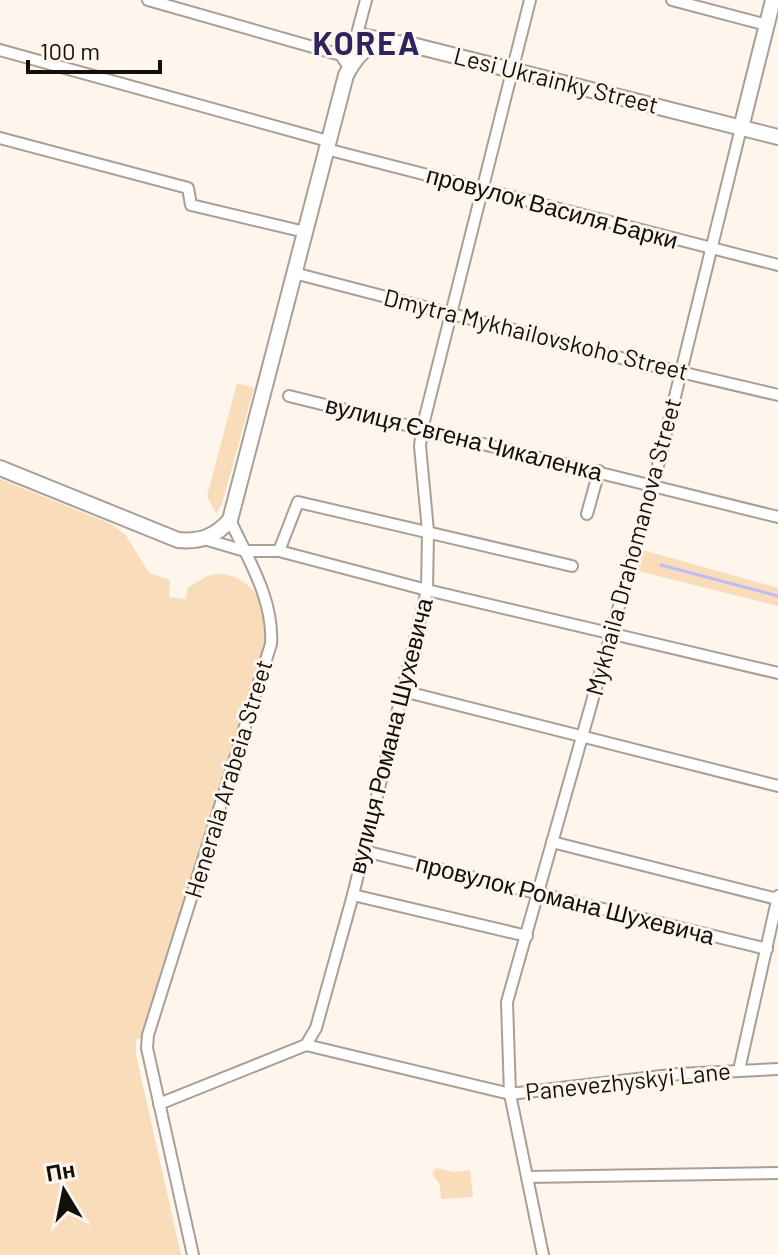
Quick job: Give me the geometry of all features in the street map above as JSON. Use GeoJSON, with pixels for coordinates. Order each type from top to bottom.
{"type":"FeatureCollection","features":[{"type":"Feature","properties":{"kind":"main road","name":"Mykhaila Drahomanova Street"},"geometry":{"type":"LineString","coordinates":[[741,128],[775,1]]}},
{"type":"Feature","properties":{"kind":"main road","name":"Lesi Ukrainky Street"},"geometry":{"type":"LineString","coordinates":[[347,70],[369,46],[384,42],[408,44],[778,137]]}},
{"type":"Feature","properties":{"kind":"main road"},"geometry":{"type":"LineString","coordinates":[[0,468],[178,540],[204,539],[222,529],[230,520],[347,70]]}},
{"type":"Feature","properties":{"kind":"street"},"geometry":{"type":"LineString","coordinates":[[148,0],[341,55],[347,70]]}},
{"type":"Feature","properties":{"kind":"street"},"geometry":{"type":"LineString","coordinates":[[347,70],[366,0]]}},
{"type":"Feature","properties":{"kind":"street","name":"вулиця Романа Шухевича"},"geometry":{"type":"LineString","coordinates":[[306,1045],[316,1028],[353,895],[427,590],[428,531],[420,446],[422,429],[530,0]]}},
{"type":"Feature","properties":{"kind":"street"},"geometry":{"type":"LineString","coordinates":[[672,0],[767,25]]}},
{"type":"Feature","properties":{"kind":"street"},"geometry":{"type":"LineString","coordinates":[[358,33],[408,44]]}},
{"type":"Feature","properties":{"kind":"street","name":"провулок Василя Барки"},"geometry":{"type":"LineString","coordinates":[[0,50],[483,190],[778,265]]}},
{"type":"Feature","properties":{"kind":"street","name":"Mykhaila Drahomanova Street"},"geometry":{"type":"LineString","coordinates":[[543,1255],[510,1094],[507,1002],[653,486],[741,128]]}},
{"type":"Feature","properties":{"kind":"street"},"geometry":{"type":"LineString","coordinates":[[0,138],[188,188],[191,205],[305,232]]}},
{"type":"Feature","properties":{"kind":"street","name":"Dmytra Mykhailovskoho Street"},"geometry":{"type":"LineString","coordinates":[[294,273],[778,395]]}},
{"type":"Feature","properties":{"kind":"street","name":"вулиця Євгена Чикаленка"},"geometry":{"type":"LineString","coordinates":[[289,396],[778,517]]}},
{"type":"Feature","properties":{"kind":"street"},"geometry":{"type":"LineString","coordinates":[[587,514],[599,471]]}},
{"type":"Feature","properties":{"kind":"street"},"geometry":{"type":"LineString","coordinates":[[279,551],[298,502],[572,566]]}},
{"type":"Feature","properties":{"kind":"street","name":"Henerala Arabeia Street"},"geometry":{"type":"LineString","coordinates":[[193,1255],[147,1048],[148,1035],[271,644],[270,617],[256,575],[230,520]]}},
{"type":"Feature","properties":{"kind":"street"},"geometry":{"type":"LineString","coordinates":[[204,539],[245,551],[279,551],[427,590],[778,673]]}},
{"type":"Feature","properties":{"kind":"street"},"geometry":{"type":"LineString","coordinates":[[403,691],[778,786]]}},
{"type":"Feature","properties":{"kind":"street"},"geometry":{"type":"LineString","coordinates":[[552,842],[778,897],[739,1070]]}},
{"type":"Feature","properties":{"kind":"street","name":"провулок Романа Шухевича"},"geometry":{"type":"LineString","coordinates":[[364,851],[767,949]]}},
{"type":"Feature","properties":{"kind":"street"},"geometry":{"type":"LineString","coordinates":[[353,895],[527,936]]}},
{"type":"Feature","properties":{"kind":"street"},"geometry":{"type":"LineString","coordinates":[[159,1104],[306,1045]]}},
{"type":"Feature","properties":{"kind":"street","name":"Panevezhyskyi Lane"},"geometry":{"type":"LineString","coordinates":[[306,1045],[510,1094],[679,1074],[778,1069]]}},
{"type":"Feature","properties":{"kind":"street"},"geometry":{"type":"LineString","coordinates":[[527,1177],[778,1173]]}},
{"type":"Feature","properties":{"kind":"shaded area"},"geometry":{"type":"Polygon","coordinates":[[[237,383],[254,388],[222,504],[216,514],[207,496],[237,383]]]}},
{"type":"Feature","properties":{"kind":"shaded area"},"geometry":{"type":"Polygon","coordinates":[[[0,479],[111,524],[125,534],[149,573],[170,580],[169,597],[186,599],[188,587],[211,575],[222,574],[242,581],[265,606],[272,626],[148,1035],[136,1040],[136,1055],[181,1255],[0,1255],[0,479]]]}},
{"type":"Feature","properties":{"kind":"shaded area"},"geometry":{"type":"Polygon","coordinates":[[[635,548],[778,588],[778,606],[630,569],[635,548]]]}},
{"type":"Feature","properties":{"kind":"shaded area"},"geometry":{"type":"Polygon","coordinates":[[[436,1168],[454,1172],[470,1170],[473,1197],[441,1199],[440,1185],[432,1173],[436,1168]]]}},
{"type":"Feature","properties":{"kind":"waterway"},"geometry":{"type":"LineString","coordinates":[[661,565],[778,596]]}},
{"type":"Feature","properties":{"kind":"district","name":"KOREA"},"geometry":{"type":"Point","coordinates":[367,44]}}]}
